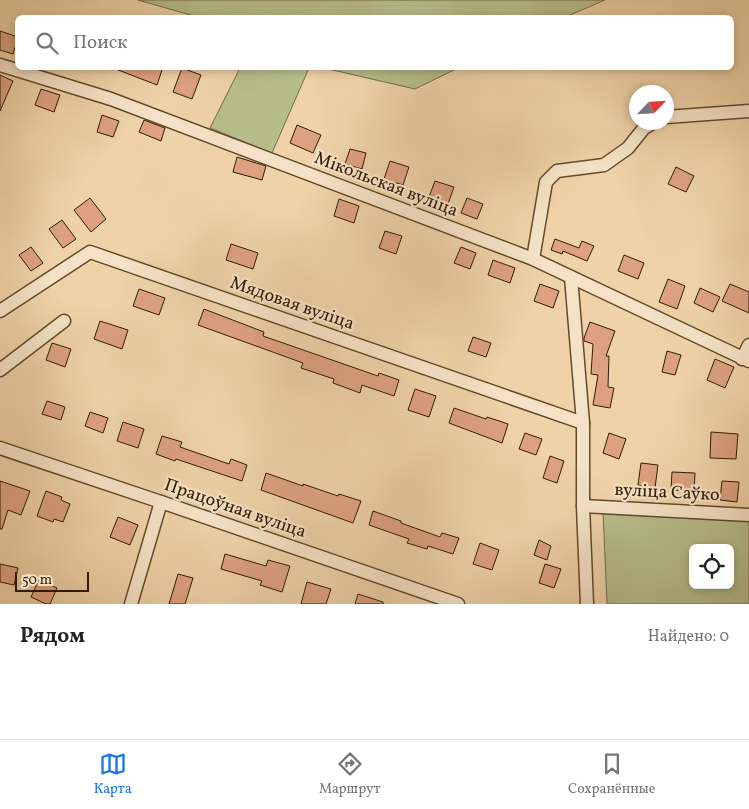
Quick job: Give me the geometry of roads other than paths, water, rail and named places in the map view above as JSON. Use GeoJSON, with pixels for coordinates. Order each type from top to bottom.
{"type":"FeatureCollection","features":[{"type":"Feature","properties":{"kind":"street","name":"Мікольская вуліца"},"geometry":{"type":"LineString","coordinates":[[0,65],[15,70]]}},
{"type":"Feature","properties":{"kind":"street","name":"Мікольская вуліца"},"geometry":{"type":"LineString","coordinates":[[16,70],[111,100],[533,259],[746,360]]}},
{"type":"Feature","properties":{"kind":"street"},"geometry":{"type":"LineString","coordinates":[[674,116],[749,111]]}},
{"type":"Feature","properties":{"kind":"street"},"geometry":{"type":"LineString","coordinates":[[533,259],[546,182],[557,171],[604,165],[628,148],[642,130]]}},
{"type":"Feature","properties":{"kind":"street","name":"Мядовая вуліца"},"geometry":{"type":"LineString","coordinates":[[0,311],[90,252],[583,423]]}},
{"type":"Feature","properties":{"kind":"street"},"geometry":{"type":"LineString","coordinates":[[571,277],[583,423],[583,506],[587,604]]}},
{"type":"Feature","properties":{"kind":"street"},"geometry":{"type":"LineString","coordinates":[[0,370],[64,321]]}},
{"type":"Feature","properties":{"kind":"street"},"geometry":{"type":"LineString","coordinates":[[746,360],[749,346]]}},
{"type":"Feature","properties":{"kind":"street","name":"Працоўная вуліца"},"geometry":{"type":"LineString","coordinates":[[0,448],[458,604]]}},
{"type":"Feature","properties":{"kind":"street"},"geometry":{"type":"LineString","coordinates":[[131,604],[161,502]]}},
{"type":"Feature","properties":{"kind":"street","name":"вуліца Саўко"},"geometry":{"type":"LineString","coordinates":[[583,506],[749,515]]}}]}
